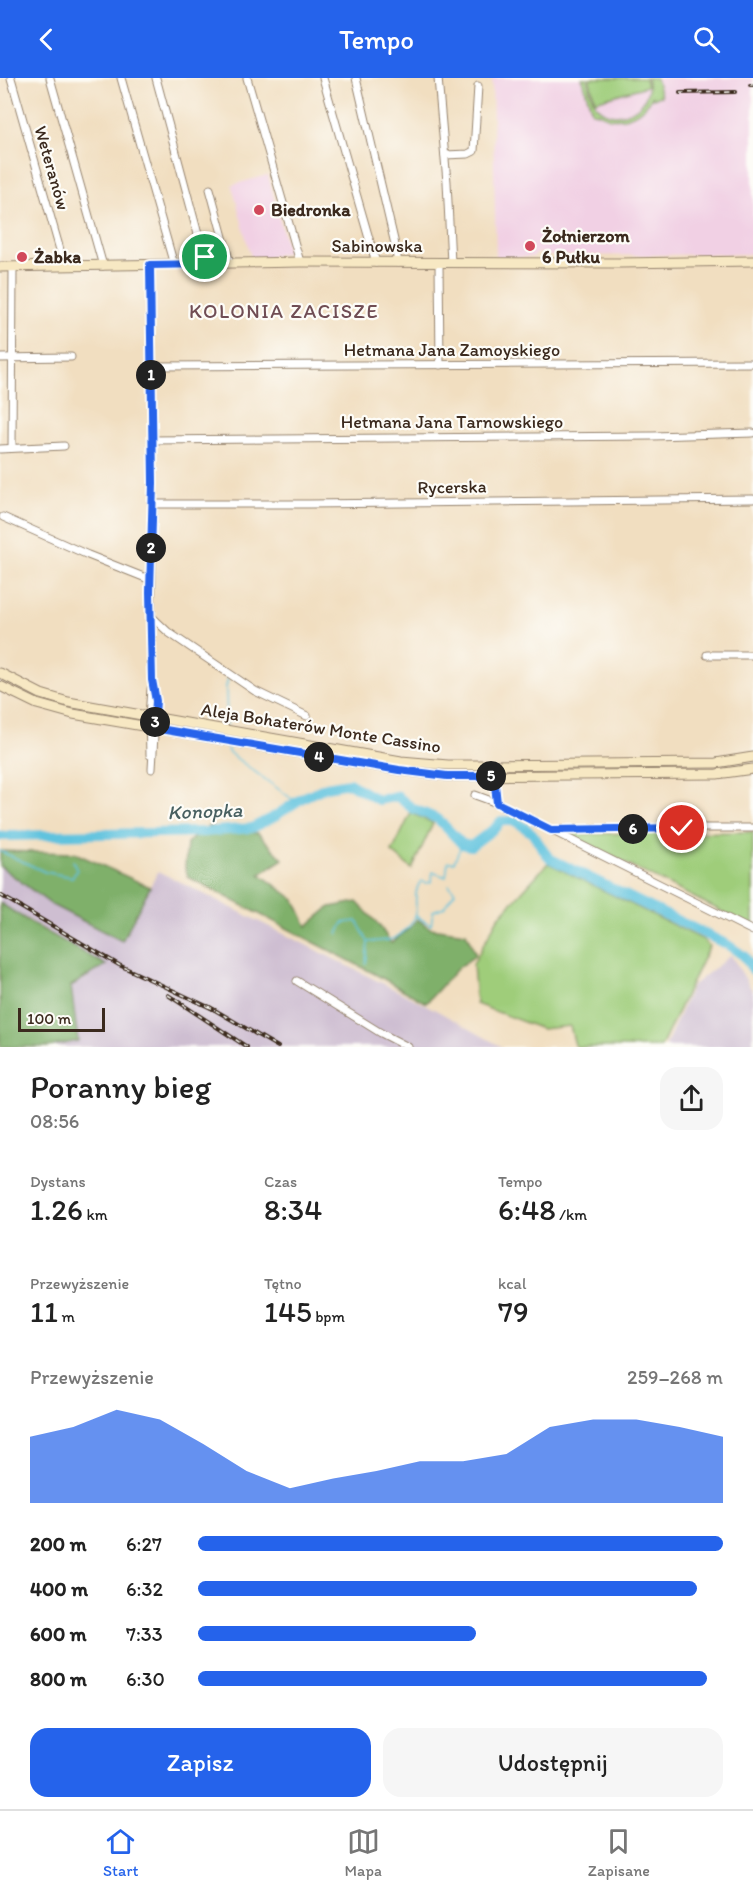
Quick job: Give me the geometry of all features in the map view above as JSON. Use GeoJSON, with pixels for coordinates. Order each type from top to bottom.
{"type":"FeatureCollection","features":[{"type":"Feature","properties":{"kind":"main road","name":"Sabinowska"},"geometry":{"type":"LineString","coordinates":[[0,267],[300,262],[753,261]]}},
{"type":"Feature","properties":{"kind":"main road","name":"Aleja Bohaterów Monte Cassino"},"geometry":{"type":"LineString","coordinates":[[0,673],[41,694],[152,723],[228,741],[399,770],[447,776],[494,776],[717,774],[753,769]]}},
{"type":"Feature","properties":{"kind":"main road","name":"Aleja Bohaterów Monte Cassino"},"geometry":{"type":"LineString","coordinates":[[0,686],[51,709],[152,723],[226,729],[400,760],[448,765],[734,762],[753,758]]}},
{"type":"Feature","properties":{"kind":"street","name":"Weteranów"},"geometry":{"type":"LineString","coordinates":[[11,78],[60,250],[62,266]]}},
{"type":"Feature","properties":{"kind":"street"},"geometry":{"type":"LineString","coordinates":[[50,78],[103,266]]}},
{"type":"Feature","properties":{"kind":"street"},"geometry":{"type":"LineString","coordinates":[[121,78],[174,265]]}},
{"type":"Feature","properties":{"kind":"street"},"geometry":{"type":"LineString","coordinates":[[156,78],[206,264]]}},
{"type":"Feature","properties":{"kind":"street"},"geometry":{"type":"LineString","coordinates":[[247,78],[300,262]]}},
{"type":"Feature","properties":{"kind":"street"},"geometry":{"type":"LineString","coordinates":[[323,78],[376,263]]}},
{"type":"Feature","properties":{"kind":"street"},"geometry":{"type":"LineString","coordinates":[[356,78],[398,263]]}},
{"type":"Feature","properties":{"kind":"street"},"geometry":{"type":"LineString","coordinates":[[438,78],[451,263]]}},
{"type":"Feature","properties":{"kind":"street"},"geometry":{"type":"LineString","coordinates":[[445,155],[468,154],[474,151],[478,86]]}},
{"type":"Feature","properties":{"kind":"street"},"geometry":{"type":"LineString","coordinates":[[210,189],[230,263]]}},
{"type":"Feature","properties":{"kind":"street"},"geometry":{"type":"LineString","coordinates":[[439,263],[440,365]]}},
{"type":"Feature","properties":{"kind":"street"},"geometry":{"type":"LineString","coordinates":[[150,265],[151,616],[152,680],[156,701],[152,723]]}},
{"type":"Feature","properties":{"kind":"street"},"geometry":{"type":"LineString","coordinates":[[12,448],[13,267]]}},
{"type":"Feature","properties":{"kind":"street"},"geometry":{"type":"LineString","coordinates":[[0,358],[71,357]]}},
{"type":"Feature","properties":{"kind":"street","name":"Hetmana Jana Zamoyskiego"},"geometry":{"type":"LineString","coordinates":[[151,366],[753,363]]}},
{"type":"Feature","properties":{"kind":"street","name":"Hetmana Jana Tarnowskiego"},"geometry":{"type":"LineString","coordinates":[[152,440],[753,433]]}},
{"type":"Feature","properties":{"kind":"street"},"geometry":{"type":"LineString","coordinates":[[0,449],[64,446]]}},
{"type":"Feature","properties":{"kind":"street","name":"Rycerska"},"geometry":{"type":"LineString","coordinates":[[152,504],[753,499]]}},
{"type":"Feature","properties":{"kind":"street"},"geometry":{"type":"LineString","coordinates":[[3,517],[151,580]]}},
{"type":"Feature","properties":{"kind":"street"},"geometry":{"type":"LineString","coordinates":[[151,616],[168,632],[255,691],[307,716]]}},
{"type":"Feature","properties":{"kind":"street"},"geometry":{"type":"LineString","coordinates":[[707,655],[753,655]]}},
{"type":"Feature","properties":{"kind":"street"},"geometry":{"type":"LineString","coordinates":[[494,776],[497,803]]}},
{"type":"Feature","properties":{"kind":"street"},"geometry":{"type":"LineString","coordinates":[[475,795],[497,803],[753,931]]}},
{"type":"Feature","properties":{"kind":"street"},"geometry":{"type":"LineString","coordinates":[[551,830],[753,828]]}},
{"type":"Feature","properties":{"kind":"street"},"geometry":{"type":"LineString","coordinates":[[297,981],[408,1047]]}},
{"type":"Feature","properties":{"kind":"shaded area"},"geometry":{"type":"Polygon","coordinates":[[[492,78],[753,78],[753,254],[545,256],[537,253],[533,257],[496,257],[492,78]]]}},
{"type":"Feature","properties":{"kind":"shaded area"},"geometry":{"type":"Polygon","coordinates":[[[268,175],[288,252],[252,261],[232,185],[268,175]]]}},
{"type":"Feature","properties":{"kind":"shaded area"},"geometry":{"type":"Polygon","coordinates":[[[0,866],[52,905],[122,941],[158,871],[434,1009],[502,1047],[48,1047],[78,1041],[70,986],[105,965],[0,903],[0,866]]]}},
{"type":"Feature","properties":{"kind":"shaded area"},"geometry":{"type":"Polygon","coordinates":[[[731,955],[753,992],[753,1047],[665,1047],[692,986],[731,955]]]}},
{"type":"Feature","properties":{"kind":"green space"},"geometry":{"type":"Polygon","coordinates":[[[582,78],[587,78],[596,105],[603,112],[612,115],[631,111],[639,106],[648,89],[647,78],[656,78],[661,96],[653,98],[652,96],[645,107],[629,117],[610,118],[592,112],[582,78]]]}},
{"type":"Feature","properties":{"kind":"green space"},"geometry":{"type":"Polygon","coordinates":[[[589,78],[645,78],[647,86],[595,101],[589,78]]]}},
{"type":"Feature","properties":{"kind":"green space"},"geometry":{"type":"Polygon","coordinates":[[[411,813],[433,823],[412,869],[392,852],[411,813]]]}},
{"type":"Feature","properties":{"kind":"green space"},"geometry":{"type":"Polygon","coordinates":[[[208,826],[258,833],[283,859],[260,874],[295,900],[307,926],[330,907],[357,902],[379,925],[391,943],[411,927],[417,919],[430,928],[466,933],[476,955],[458,968],[426,1003],[188,877],[185,868],[187,843],[208,826]]]}},
{"type":"Feature","properties":{"kind":"green space"},"geometry":{"type":"Polygon","coordinates":[[[753,832],[753,927],[567,834],[753,832]]]}},
{"type":"Feature","properties":{"kind":"green space"},"geometry":{"type":"Polygon","coordinates":[[[0,851],[75,853],[150,887],[122,941],[52,905],[0,866],[0,851]]]}},
{"type":"Feature","properties":{"kind":"green space"},"geometry":{"type":"Polygon","coordinates":[[[548,863],[704,940],[709,946],[661,1047],[578,1047],[575,1045],[570,1026],[542,1029],[476,1004],[473,964],[498,918],[548,863]]]}},
{"type":"Feature","properties":{"kind":"green space"},"geometry":{"type":"Polygon","coordinates":[[[0,903],[106,965],[71,986],[78,1041],[48,1047],[0,1047],[0,903]]]}},
{"type":"Feature","properties":{"kind":"waterway"},"geometry":{"type":"LineString","coordinates":[[227,725],[226,687],[228,678]]}},
{"type":"Feature","properties":{"kind":"waterway"},"geometry":{"type":"LineString","coordinates":[[227,745],[228,752],[296,802]]}},
{"type":"Feature","properties":{"kind":"waterway","name":"Konopka"},"geometry":{"type":"LineString","coordinates":[[0,836],[204,832],[252,828],[304,797],[326,787],[349,783],[378,800],[397,796],[412,808],[438,819],[462,844],[471,846],[501,821],[515,821],[532,833],[549,858],[728,945],[744,956],[753,970]]}},
{"type":"Feature","properties":{"kind":"waterway"},"geometry":{"type":"LineString","coordinates":[[338,934],[343,923],[357,921],[368,942],[389,940],[400,935],[411,924],[415,916],[416,892],[421,881],[431,882],[433,872],[446,877],[448,862],[454,862],[462,844]]}},
{"type":"Feature","properties":{"kind":"waterway"},"geometry":{"type":"LineString","coordinates":[[0,851],[45,872],[72,877],[77,871],[73,861]]}},
{"type":"Feature","properties":{"kind":"waterway"},"geometry":{"type":"LineString","coordinates":[[416,916],[431,925],[433,911],[444,907],[455,892],[449,885]]}},
{"type":"Feature","properties":{"kind":"waterway"},"geometry":{"type":"LineString","coordinates":[[366,963],[368,943]]}},
{"type":"Feature","properties":{"kind":"railway"},"geometry":{"type":"LineString","coordinates":[[680,93],[735,92]]}},
{"type":"Feature","properties":{"kind":"railway"},"geometry":{"type":"LineString","coordinates":[[0,895],[119,965],[215,1010]]}},
{"type":"Feature","properties":{"kind":"railway"},"geometry":{"type":"LineString","coordinates":[[168,995],[247,1047]]}},
{"type":"Feature","properties":{"kind":"railway"},"geometry":{"type":"LineString","coordinates":[[208,1006],[278,1047]]}},
{"type":"Feature","properties":{"kind":"place","name":"Biedronka"},"geometry":{"type":"Point","coordinates":[259,210]}},
{"type":"Feature","properties":{"kind":"place","name":"Żołnierzom 6 Pułku"},"geometry":{"type":"Point","coordinates":[530,246]}},
{"type":"Feature","properties":{"kind":"place","name":"Żabka"},"geometry":{"type":"Point","coordinates":[22,257]}},
{"type":"Feature","properties":{"kind":"district","name":"KOLONIA ZACISZE"},"geometry":{"type":"Point","coordinates":[284,311]}},
{"type":"Feature","properties":{"kind":"route"},"geometry":{"type":"LineString","coordinates":[[205,257],[206,264],[150,265],[153,483],[150,592],[152,680],[156,701],[154,728],[399,770],[447,776],[494,776],[497,803],[551,830],[682,828]]}}]}
